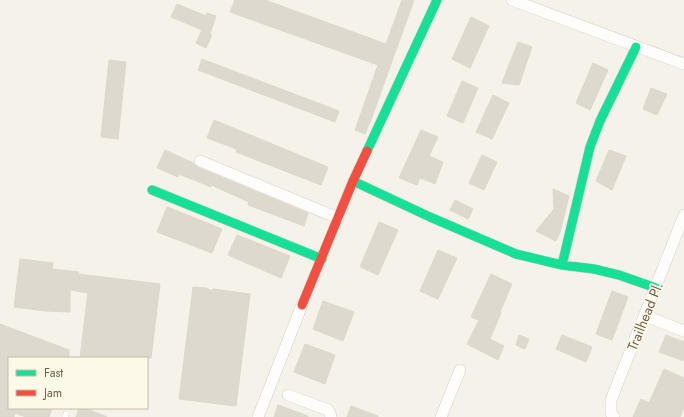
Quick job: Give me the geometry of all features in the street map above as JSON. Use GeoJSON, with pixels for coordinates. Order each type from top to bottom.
{"type":"FeatureCollection","features":[{"type":"Feature","properties":{"kind":"street"},"geometry":{"type":"LineString","coordinates":[[258,417],[353,181],[437,0]]}},
{"type":"Feature","properties":{"kind":"street"},"geometry":{"type":"LineString","coordinates":[[512,0],[684,64]]}},
{"type":"Feature","properties":{"kind":"street"},"geometry":{"type":"LineString","coordinates":[[562,265],[590,147],[600,122],[636,47]]}},
{"type":"Feature","properties":{"kind":"street"},"geometry":{"type":"LineString","coordinates":[[200,160],[338,218]]}},
{"type":"Feature","properties":{"kind":"street"},"geometry":{"type":"LineString","coordinates":[[353,181],[430,217],[516,254],[562,265],[594,269],[619,275],[656,288]]}},
{"type":"Feature","properties":{"kind":"street"},"geometry":{"type":"LineString","coordinates":[[152,190],[322,258]]}},
{"type":"Feature","properties":{"kind":"street","name":"Trailhead Pl."},"geometry":{"type":"LineString","coordinates":[[614,417],[611,413],[611,400],[684,215]]}},
{"type":"Feature","properties":{"kind":"street"},"geometry":{"type":"LineString","coordinates":[[645,316],[684,331]]}},
{"type":"Feature","properties":{"kind":"street"},"geometry":{"type":"LineString","coordinates":[[441,417],[460,370]]}},
{"type":"Feature","properties":{"kind":"street"},"geometry":{"type":"LineString","coordinates":[[288,395],[328,410],[332,415],[331,417]]}},
{"type":"Feature","properties":{"kind":"building"},"geometry":{"type":"Polygon","coordinates":[[[235,0],[265,0],[386,44],[402,0],[414,0],[365,134],[355,130],[378,65],[230,12],[235,0]]]}},
{"type":"Feature","properties":{"kind":"building"},"geometry":{"type":"Polygon","coordinates":[[[177,4],[206,16],[207,13],[216,16],[210,34],[212,35],[206,48],[196,43],[202,30],[171,17],[177,4]]]}},
{"type":"Feature","properties":{"kind":"building"},"geometry":{"type":"Polygon","coordinates":[[[471,17],[489,26],[470,68],[452,59],[471,17]]]}},
{"type":"Feature","properties":{"kind":"building"},"geometry":{"type":"Polygon","coordinates":[[[518,42],[532,47],[519,85],[502,83],[518,42]]]}},
{"type":"Feature","properties":{"kind":"building"},"geometry":{"type":"Polygon","coordinates":[[[202,59],[339,111],[335,122],[198,70],[202,59]]]}},
{"type":"Feature","properties":{"kind":"building"},"geometry":{"type":"Polygon","coordinates":[[[109,60],[126,62],[118,139],[101,137],[109,60]]]}},
{"type":"Feature","properties":{"kind":"building"},"geometry":{"type":"Polygon","coordinates":[[[593,63],[608,70],[590,110],[576,103],[593,63]]]}},
{"type":"Feature","properties":{"kind":"building"},"geometry":{"type":"Polygon","coordinates":[[[462,81],[478,88],[463,123],[447,116],[462,81]]]}},
{"type":"Feature","properties":{"kind":"building"},"geometry":{"type":"Polygon","coordinates":[[[651,88],[667,94],[657,115],[643,109],[651,88]]]}},
{"type":"Feature","properties":{"kind":"building"},"geometry":{"type":"Polygon","coordinates":[[[493,95],[509,103],[492,139],[476,132],[493,95]]]}},
{"type":"Feature","properties":{"kind":"building"},"geometry":{"type":"Polygon","coordinates":[[[214,120],[328,167],[321,185],[236,152],[237,149],[207,138],[214,120]]]}},
{"type":"Feature","properties":{"kind":"building"},"geometry":{"type":"Polygon","coordinates":[[[421,130],[438,137],[429,156],[443,162],[435,184],[420,178],[417,185],[399,178],[421,130]]]}},
{"type":"Feature","properties":{"kind":"building"},"geometry":{"type":"Polygon","coordinates":[[[165,150],[193,163],[197,167],[308,213],[304,226],[248,205],[249,202],[211,185],[211,187],[179,174],[178,177],[157,168],[165,150]]]}},
{"type":"Feature","properties":{"kind":"building"},"geometry":{"type":"Polygon","coordinates":[[[609,150],[626,156],[612,190],[596,181],[609,150]]]}},
{"type":"Feature","properties":{"kind":"building"},"geometry":{"type":"Polygon","coordinates":[[[482,155],[497,162],[484,190],[469,183],[482,155]]]}},
{"type":"Feature","properties":{"kind":"building"},"geometry":{"type":"Polygon","coordinates":[[[553,189],[569,196],[560,232],[556,241],[536,231],[554,209],[553,189]]]}},
{"type":"Feature","properties":{"kind":"building"},"geometry":{"type":"Polygon","coordinates":[[[455,200],[473,209],[468,219],[450,210],[455,200]]]}},
{"type":"Feature","properties":{"kind":"building"},"geometry":{"type":"Polygon","coordinates":[[[167,207],[222,229],[212,253],[157,232],[167,207]]]}},
{"type":"Feature","properties":{"kind":"building"},"geometry":{"type":"Polygon","coordinates":[[[379,222],[398,230],[378,275],[360,267],[379,222]]]}},
{"type":"Feature","properties":{"kind":"building"},"geometry":{"type":"Polygon","coordinates":[[[237,235],[290,256],[281,278],[228,255],[237,235]]]}},
{"type":"Feature","properties":{"kind":"building"},"geometry":{"type":"Polygon","coordinates":[[[438,250],[457,258],[438,299],[420,291],[438,250]]]}},
{"type":"Feature","properties":{"kind":"building"},"geometry":{"type":"Polygon","coordinates":[[[20,259],[53,263],[52,269],[79,272],[78,274],[160,284],[151,358],[80,357],[88,293],[70,290],[70,312],[14,307],[20,259]]]}},
{"type":"Feature","properties":{"kind":"building"},"geometry":{"type":"Polygon","coordinates":[[[491,274],[512,284],[490,339],[504,346],[498,360],[467,344],[479,320],[471,317],[491,274]]]}},
{"type":"Feature","properties":{"kind":"building"},"geometry":{"type":"Polygon","coordinates":[[[193,287],[206,288],[212,291],[213,289],[250,294],[236,406],[179,399],[193,287]]]}},
{"type":"Feature","properties":{"kind":"building"},"geometry":{"type":"Polygon","coordinates":[[[612,291],[628,297],[612,340],[596,334],[612,291]]]}},
{"type":"Feature","properties":{"kind":"building"},"geometry":{"type":"Polygon","coordinates":[[[323,301],[354,312],[343,341],[313,329],[323,301]]]}},
{"type":"Feature","properties":{"kind":"building"},"geometry":{"type":"Polygon","coordinates":[[[0,324],[69,350],[69,357],[8,357],[8,409],[52,409],[49,417],[26,417],[15,413],[14,417],[0,417],[0,324]]]}},
{"type":"Feature","properties":{"kind":"building"},"geometry":{"type":"Polygon","coordinates":[[[519,335],[529,339],[525,349],[516,345],[519,335]]]}},
{"type":"Feature","properties":{"kind":"building"},"geometry":{"type":"Polygon","coordinates":[[[562,335],[592,347],[586,362],[556,349],[562,335]]]}},
{"type":"Feature","properties":{"kind":"building"},"geometry":{"type":"Polygon","coordinates":[[[666,335],[684,342],[684,361],[659,352],[666,335]]]}},
{"type":"Feature","properties":{"kind":"building"},"geometry":{"type":"Polygon","coordinates":[[[305,344],[335,355],[325,384],[294,372],[305,344]]]}},
{"type":"Feature","properties":{"kind":"building"},"geometry":{"type":"Polygon","coordinates":[[[664,369],[684,378],[684,407],[680,417],[633,417],[641,399],[649,403],[664,369]]]}},
{"type":"Feature","properties":{"kind":"building"},"geometry":{"type":"Polygon","coordinates":[[[278,405],[308,416],[308,417],[274,417],[278,405]]]}},
{"type":"Feature","properties":{"kind":"building"},"geometry":{"type":"Polygon","coordinates":[[[351,406],[378,416],[378,417],[347,417],[351,406]]]}},
{"type":"Feature","properties":{"kind":"building"},"geometry":{"type":"Polygon","coordinates":[[[79,409],[87,409],[107,417],[76,417],[79,409]]]}},
{"type":"Feature","properties":{"kind":"traffic: fast"},"geometry":{"type":"LineString","coordinates":[[367,151],[437,0]]}},
{"type":"Feature","properties":{"kind":"traffic: fast"},"geometry":{"type":"LineString","coordinates":[[562,265],[590,147],[600,121],[636,47]]}},
{"type":"Feature","properties":{"kind":"traffic: fast"},"geometry":{"type":"LineString","coordinates":[[353,181],[430,217],[516,254],[562,265],[594,269],[619,275],[656,288]]}},
{"type":"Feature","properties":{"kind":"traffic: fast"},"geometry":{"type":"LineString","coordinates":[[152,190],[322,259]]}},
{"type":"Feature","properties":{"kind":"traffic: jam"},"geometry":{"type":"LineString","coordinates":[[302,305],[353,181],[367,151]]}}]}
